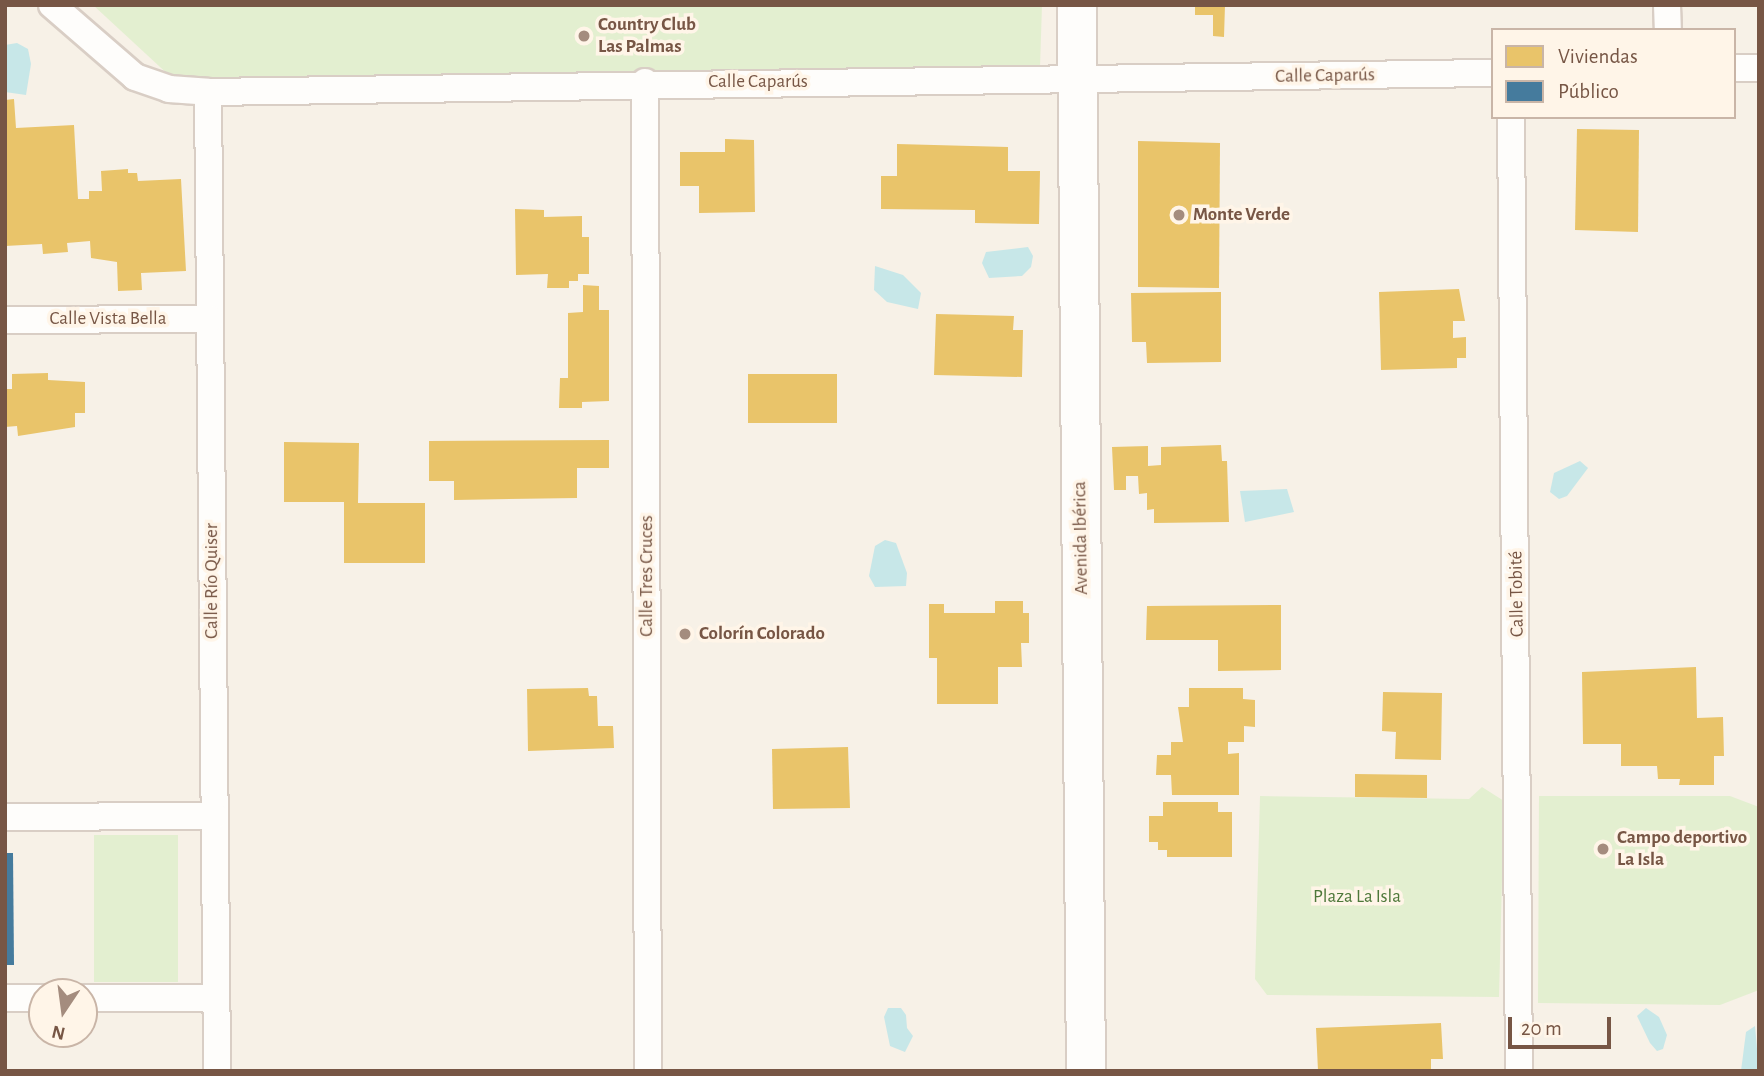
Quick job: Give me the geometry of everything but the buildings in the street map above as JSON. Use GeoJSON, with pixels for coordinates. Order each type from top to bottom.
{"type":"FeatureCollection","features":[{"type":"Feature","properties":{"kind":"street","name":"Calle Caparús"},"geometry":{"type":"LineString","coordinates":[[52,5],[135,77],[169,89],[208,92],[645,82],[1077,80],[1491,73]]}},
{"type":"Feature","properties":{"kind":"street","name":"Avenida Ibérica"},"geometry":{"type":"LineString","coordinates":[[1077,5],[1086,1071]]}},
{"type":"Feature","properties":{"kind":"street"},"geometry":{"type":"LineString","coordinates":[[1667,5],[1668,28]]}},
{"type":"Feature","properties":{"kind":"street"},"geometry":{"type":"LineString","coordinates":[[1736,68],[1759,68]]}},
{"type":"Feature","properties":{"kind":"street","name":"Calle Tres Cruces"},"geometry":{"type":"LineString","coordinates":[[645,82],[648,1071]]}},
{"type":"Feature","properties":{"kind":"street","name":"Calle Río Quiser"},"geometry":{"type":"LineString","coordinates":[[208,92],[217,1071]]}},
{"type":"Feature","properties":{"kind":"street","name":"Calle Tobité"},"geometry":{"type":"LineString","coordinates":[[1511,119],[1519,1071]]}},
{"type":"Feature","properties":{"kind":"street","name":"Calle Vista Bella"},"geometry":{"type":"LineString","coordinates":[[5,320],[210,319]]}},
{"type":"Feature","properties":{"kind":"street"},"geometry":{"type":"LineString","coordinates":[[5,817],[214,816]]}},
{"type":"Feature","properties":{"kind":"street"},"geometry":{"type":"LineString","coordinates":[[5,998],[28,998]]}},
{"type":"Feature","properties":{"kind":"street"},"geometry":{"type":"LineString","coordinates":[[98,998],[216,998]]}},
{"type":"Feature","properties":{"kind":"green space","name":"Country Club Las Palmas"},"geometry":{"type":"Polygon","coordinates":[[[93,5],[1042,5],[1040,67],[173,79],[93,5]]]}},
{"type":"Feature","properties":{"kind":"green space","name":"Plaza La Isla"},"geometry":{"type":"Polygon","coordinates":[[[1482,787],[1504,801],[1499,997],[1267,995],[1255,979],[1260,796],[1469,799],[1482,787]]]}},
{"type":"Feature","properties":{"kind":"green space"},"geometry":{"type":"Polygon","coordinates":[[[1539,796],[1730,796],[1759,807],[1759,990],[1720,1005],[1538,1003],[1539,796]]]}},
{"type":"Feature","properties":{"kind":"green space"},"geometry":{"type":"Polygon","coordinates":[[[94,835],[178,835],[178,982],[98,982],[98,978],[94,978],[94,835]]]}},
{"type":"Feature","properties":{"kind":"water"},"geometry":{"type":"Polygon","coordinates":[[[17,43],[28,49],[31,64],[26,95],[5,92],[5,45],[17,43]]]}},
{"type":"Feature","properties":{"kind":"water"},"geometry":{"type":"Polygon","coordinates":[[[1028,247],[1033,256],[1031,267],[1022,276],[989,278],[982,263],[986,252],[1028,247]]]}},
{"type":"Feature","properties":{"kind":"water"},"geometry":{"type":"Polygon","coordinates":[[[875,266],[903,275],[921,293],[918,309],[887,302],[874,290],[875,266]]]}},
{"type":"Feature","properties":{"kind":"water"},"geometry":{"type":"Polygon","coordinates":[[[1580,461],[1588,468],[1567,496],[1559,499],[1550,492],[1554,473],[1580,461]]]}},
{"type":"Feature","properties":{"kind":"water"},"geometry":{"type":"Polygon","coordinates":[[[1287,489],[1294,512],[1245,522],[1240,491],[1287,489]]]}},
{"type":"Feature","properties":{"kind":"water"},"geometry":{"type":"Polygon","coordinates":[[[885,540],[896,543],[907,573],[906,586],[875,587],[869,576],[875,546],[885,540]]]}},
{"type":"Feature","properties":{"kind":"water"},"geometry":{"type":"Polygon","coordinates":[[[888,1008],[901,1008],[906,1015],[907,1028],[913,1036],[905,1052],[890,1046],[884,1017],[888,1008]]]}},
{"type":"Feature","properties":{"kind":"water"},"geometry":{"type":"Polygon","coordinates":[[[1646,1008],[1659,1017],[1667,1035],[1663,1049],[1657,1051],[1650,1043],[1637,1016],[1646,1008]]]}},
{"type":"Feature","properties":{"kind":"water"},"geometry":{"type":"Polygon","coordinates":[[[1755,1026],[1759,1071],[1741,1071],[1746,1032],[1755,1026]]]}},
{"type":"Feature","properties":{"kind":"place","name":"Country Club Las Palmas"},"geometry":{"type":"Point","coordinates":[584,36]}},
{"type":"Feature","properties":{"kind":"place","name":"Monte Verde"},"geometry":{"type":"Point","coordinates":[1179,215]}},
{"type":"Feature","properties":{"kind":"place","name":"Colorín Colorado"},"geometry":{"type":"Point","coordinates":[685,634]}},
{"type":"Feature","properties":{"kind":"place","name":"Campo deportivo La Isla"},"geometry":{"type":"Point","coordinates":[1603,849]}}]}
